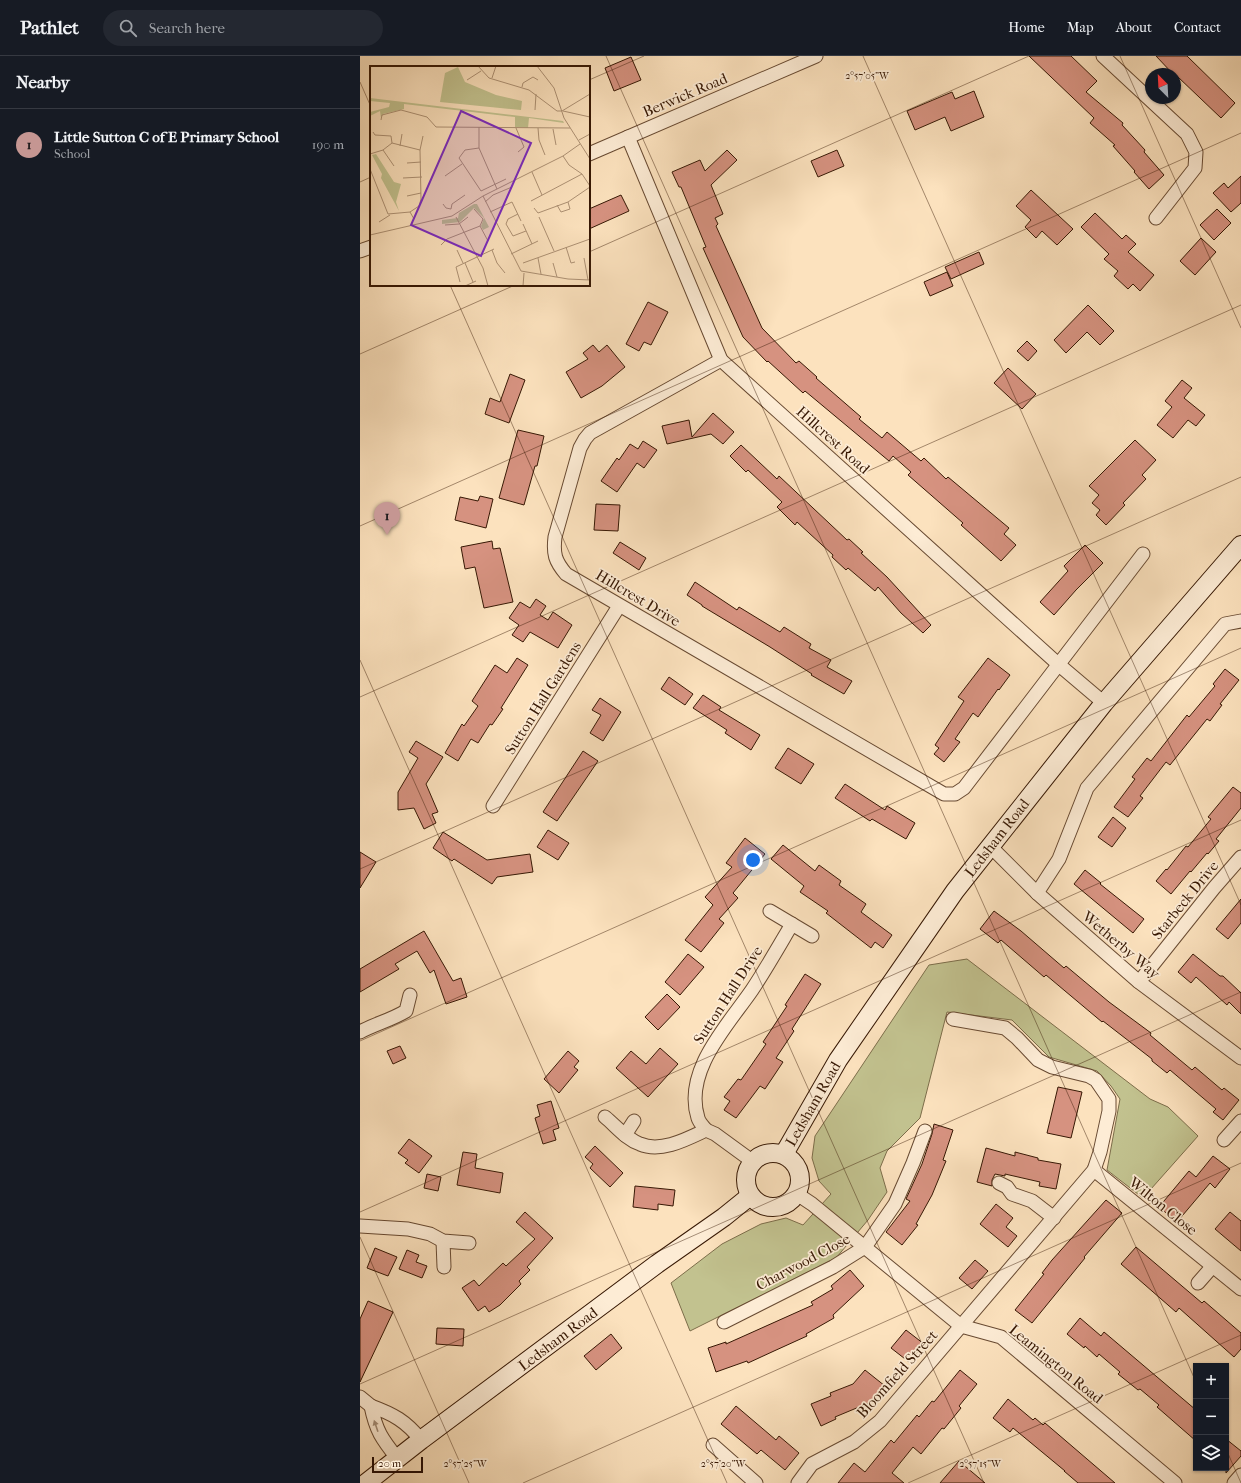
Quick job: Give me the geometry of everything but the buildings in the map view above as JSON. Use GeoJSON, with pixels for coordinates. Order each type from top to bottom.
{"type":"FeatureCollection","features":[{"type":"Feature","properties":{"kind":"main road","name":"Ledsham Road"},"geometry":{"type":"LineString","coordinates":[[784,1154],[838,1060],[955,891],[1104,703],[1241,545]]}},
{"type":"Feature","properties":{"kind":"main road"},"geometry":{"type":"LineString","coordinates":[[776,1152],[784,1154],[791,1159],[800,1173],[800,1181],[796,1194],[788,1202],[781,1206],[764,1206],[756,1202],[750,1196],[746,1187],[745,1178],[747,1169],[752,1161],[759,1156],[776,1152]]}},
{"type":"Feature","properties":{"kind":"main road","name":"Ledsham Road"},"geometry":{"type":"LineString","coordinates":[[366,1483],[421,1440],[657,1264],[724,1217],[750,1196]]}},
{"type":"Feature","properties":{"kind":"street","name":"Berwick Road"},"geometry":{"type":"LineString","coordinates":[[590,154],[816,56]]}},
{"type":"Feature","properties":{"kind":"street"},"geometry":{"type":"LineString","coordinates":[[1103,56],[1188,134],[1196,152],[1195,168],[1156,218]]}},
{"type":"Feature","properties":{"kind":"street","name":"Hillcrest Road"},"geometry":{"type":"LineString","coordinates":[[628,138],[721,360],[1058,664],[1104,703]]}},
{"type":"Feature","properties":{"kind":"street"},"geometry":{"type":"LineString","coordinates":[[360,251],[370,247]]}},
{"type":"Feature","properties":{"kind":"street","name":"Hillcrest Drive"},"geometry":{"type":"LineString","coordinates":[[721,360],[590,433],[585,439],[580,448],[555,537],[555,557],[566,574],[944,794],[956,794],[964,788],[1058,664]]}},
{"type":"Feature","properties":{"kind":"street"},"geometry":{"type":"LineString","coordinates":[[1058,664],[1144,554]]}},
{"type":"Feature","properties":{"kind":"street","name":"Sutton Hall Gardens"},"geometry":{"type":"LineString","coordinates":[[493,806],[619,606]]}},
{"type":"Feature","properties":{"kind":"street"},"geometry":{"type":"LineString","coordinates":[[1037,893],[1059,859],[1087,788],[1225,624],[1241,621]]}},
{"type":"Feature","properties":{"kind":"street","name":"Wetherby Way"},"geometry":{"type":"LineString","coordinates":[[990,846],[1037,893],[1139,982],[1241,1058]]}},
{"type":"Feature","properties":{"kind":"street","name":"Starbeck Drive"},"geometry":{"type":"LineString","coordinates":[[1139,982],[1214,888],[1241,857]]}},
{"type":"Feature","properties":{"kind":"street"},"geometry":{"type":"LineString","coordinates":[[770,911],[812,936]]}},
{"type":"Feature","properties":{"kind":"street","name":"Sutton Hall Drive"},"geometry":{"type":"LineString","coordinates":[[706,1130],[698,1119],[695,1102],[697,1080],[711,1049],[723,1028],[752,989],[792,924]]}},
{"type":"Feature","properties":{"kind":"street"},"geometry":{"type":"LineString","coordinates":[[360,1032],[377,1023],[394,1019],[406,1011],[410,995]]}},
{"type":"Feature","properties":{"kind":"street"},"geometry":{"type":"LineString","coordinates":[[952,1020],[1005,1028],[1018,1038],[1038,1060],[1052,1067],[1089,1076],[1096,1080],[1108,1099],[1109,1111],[1100,1152],[1094,1170],[961,1326]]}},
{"type":"Feature","properties":{"kind":"street"},"geometry":{"type":"LineString","coordinates":[[605,1117],[640,1145],[658,1147],[683,1140],[706,1130],[715,1134],[752,1161]]}},
{"type":"Feature","properties":{"kind":"street"},"geometry":{"type":"LineString","coordinates":[[626,1135],[634,1121]]}},
{"type":"Feature","properties":{"kind":"street"},"geometry":{"type":"LineString","coordinates":[[1224,1140],[1241,1121]]}},
{"type":"Feature","properties":{"kind":"street","name":"Charwood Close"},"geometry":{"type":"LineString","coordinates":[[724,1322],[834,1267],[866,1247],[895,1204],[925,1131]]}},
{"type":"Feature","properties":{"kind":"street","name":"Wilton Close"},"geometry":{"type":"LineString","coordinates":[[1094,1170],[1241,1289]]}},
{"type":"Feature","properties":{"kind":"street"},"geometry":{"type":"LineString","coordinates":[[999,1183],[1007,1187],[1012,1194],[1032,1201],[1054,1218]]}},
{"type":"Feature","properties":{"kind":"street","name":"Leamington Road"},"geometry":{"type":"LineString","coordinates":[[796,1194],[812,1204],[866,1247],[961,1326],[1001,1337],[1175,1483]]}},
{"type":"Feature","properties":{"kind":"street"},"geometry":{"type":"LineString","coordinates":[[360,1226],[408,1229],[430,1234],[443,1241],[469,1243]]}},
{"type":"Feature","properties":{"kind":"street"},"geometry":{"type":"LineString","coordinates":[[443,1241],[444,1267]]}},
{"type":"Feature","properties":{"kind":"street"},"geometry":{"type":"LineString","coordinates":[[1198,1283],[1212,1267]]}},
{"type":"Feature","properties":{"kind":"street","name":"Bloomfield Street"},"geometry":{"type":"LineString","coordinates":[[798,1483],[812,1464],[854,1442],[880,1421],[961,1326]]}},
{"type":"Feature","properties":{"kind":"street"},"geometry":{"type":"LineString","coordinates":[[360,1397],[371,1406],[388,1412],[410,1426],[421,1440]]}},
{"type":"Feature","properties":{"kind":"street"},"geometry":{"type":"LineString","coordinates":[[371,1406],[374,1422],[378,1432],[397,1458]]}},
{"type":"Feature","properties":{"kind":"street"},"geometry":{"type":"LineString","coordinates":[[713,1445],[756,1483]]}},
{"type":"Feature","properties":{"kind":"street"},"geometry":{"type":"LineString","coordinates":[[1234,1483],[1241,1475]]}},
{"type":"Feature","properties":{"kind":"green space"},"geometry":{"type":"Polygon","coordinates":[[[967,959],[1150,1099],[1168,1107],[1198,1136],[1143,1198],[1107,1170],[1120,1099],[1111,1086],[1097,1071],[1049,1057],[1012,1020],[947,1012],[920,1118],[887,1151],[880,1168],[887,1192],[868,1220],[836,1258],[690,1331],[671,1283],[722,1244],[761,1224],[786,1218],[803,1225],[831,1194],[819,1181],[812,1158],[815,1136],[929,965],[967,959]]]}},
{"type":"Feature","properties":{"kind":"place","name":"Little Sutton C of E Primary School"},"geometry":{"type":"Point","coordinates":[387,535]}}]}
